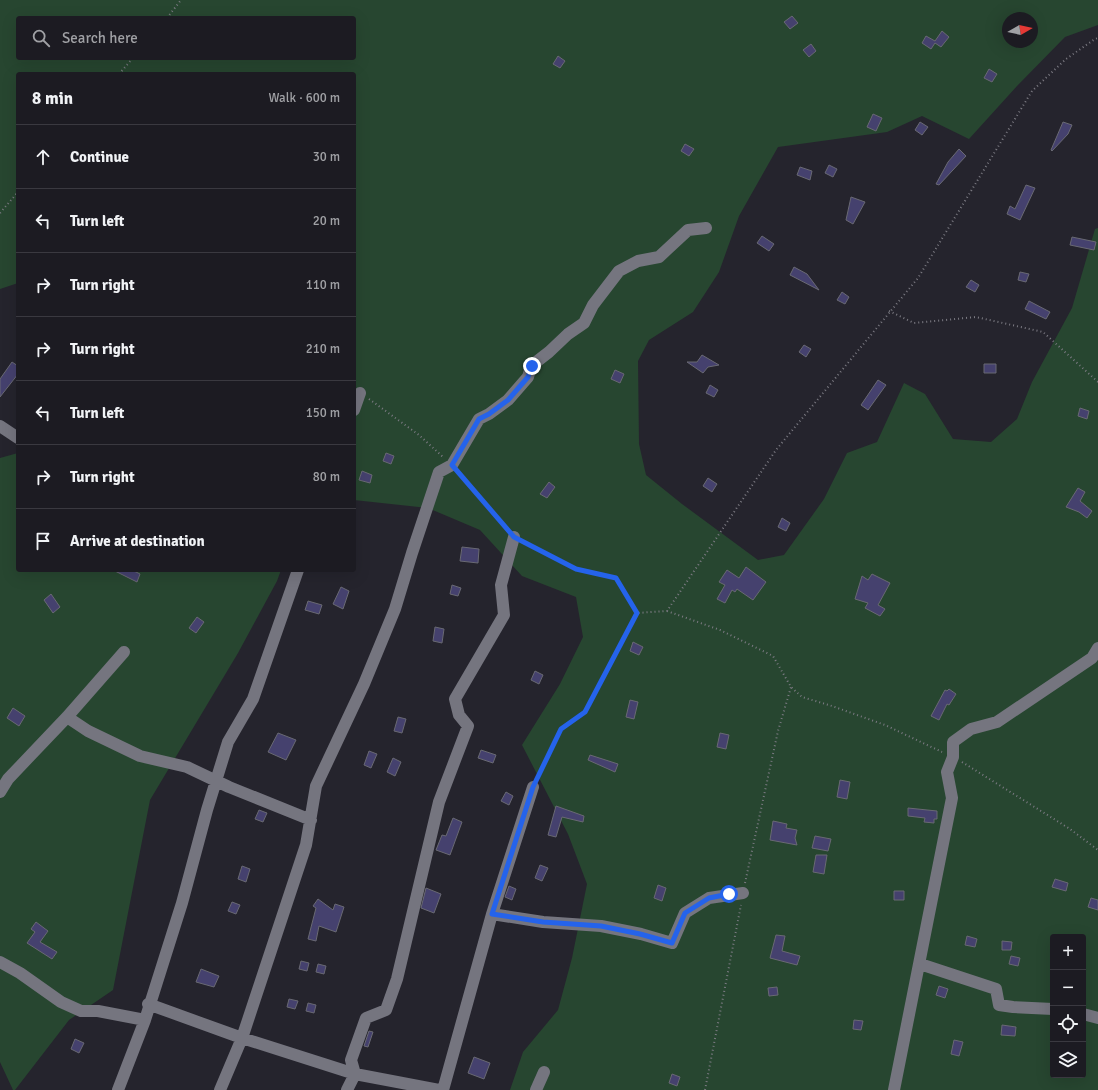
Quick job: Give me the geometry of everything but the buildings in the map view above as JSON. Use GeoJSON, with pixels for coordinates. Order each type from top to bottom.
{"type":"FeatureCollection","features":[{"type":"Feature","properties":{"kind":"street"},"geometry":{"type":"LineString","coordinates":[[220,1090],[242,1038],[306,845],[316,786],[364,684],[395,609],[439,472],[452,465],[479,419],[489,414],[508,400],[528,377],[532,366],[568,334],[584,324],[593,305],[619,271],[638,261],[659,257],[688,230],[706,228]]}},
{"type":"Feature","properties":{"kind":"street"},"geometry":{"type":"LineString","coordinates":[[356,404],[360,393]]}},
{"type":"Feature","properties":{"kind":"street"},"geometry":{"type":"LineString","coordinates":[[0,426],[16,437]]}},
{"type":"Feature","properties":{"kind":"street"},"geometry":{"type":"LineString","coordinates":[[347,1090],[355,1074],[351,1060],[366,1018],[386,1010],[397,979],[439,802],[468,726],[459,715],[455,700],[504,616],[500,585],[514,537]]}},
{"type":"Feature","properties":{"kind":"street"},"geometry":{"type":"LineString","coordinates":[[118,1090],[145,1020],[148,1004],[182,903],[216,779],[228,742],[253,699],[297,572]]}},
{"type":"Feature","properties":{"kind":"street"},"geometry":{"type":"LineString","coordinates":[[894,1090],[952,798],[947,772],[953,757],[953,742],[971,729],[997,722],[1092,658],[1098,648]]}},
{"type":"Feature","properties":{"kind":"street"},"geometry":{"type":"LineString","coordinates":[[0,792],[8,779],[67,717],[124,652]]}},
{"type":"Feature","properties":{"kind":"street"},"geometry":{"type":"LineString","coordinates":[[67,717],[88,731],[140,756],[187,767],[216,779],[229,787],[311,820]]}},
{"type":"Feature","properties":{"kind":"street"},"geometry":{"type":"LineString","coordinates":[[443,1090],[492,914],[533,787]]}},
{"type":"Feature","properties":{"kind":"street"},"geometry":{"type":"LineString","coordinates":[[492,914],[543,922],[601,926],[640,934],[672,943],[685,913],[709,898],[743,893]]}},
{"type":"Feature","properties":{"kind":"street"},"geometry":{"type":"LineString","coordinates":[[0,962],[20,972],[61,1002],[81,1011],[98,1011],[145,1020]]}},
{"type":"Feature","properties":{"kind":"street"},"geometry":{"type":"LineString","coordinates":[[920,964],[996,989],[999,1005],[1050,1009]]}},
{"type":"Feature","properties":{"kind":"street"},"geometry":{"type":"LineString","coordinates":[[148,1004],[242,1038],[355,1074],[440,1090]]}},
{"type":"Feature","properties":{"kind":"street"},"geometry":{"type":"LineString","coordinates":[[1086,1015],[1098,1018]]}},
{"type":"Feature","properties":{"kind":"street"},"geometry":{"type":"LineString","coordinates":[[536,1090],[544,1072]]}},
{"type":"Feature","properties":{"kind":"path"},"geometry":{"type":"LineString","coordinates":[[169,16],[181,0]]}},
{"type":"Feature","properties":{"kind":"path"},"geometry":{"type":"LineString","coordinates":[[667,611],[776,450],[889,311],[918,278],[1032,91],[1066,59],[1095,38],[1098,38]]}},
{"type":"Feature","properties":{"kind":"path"},"geometry":{"type":"LineString","coordinates":[[121,72],[131,60]]}},
{"type":"Feature","properties":{"kind":"path"},"geometry":{"type":"LineString","coordinates":[[0,214],[16,194]]}},
{"type":"Feature","properties":{"kind":"path"},"geometry":{"type":"LineString","coordinates":[[889,311],[914,324],[976,318],[1043,332],[1098,382]]}},
{"type":"Feature","properties":{"kind":"path"},"geometry":{"type":"LineString","coordinates":[[360,393],[419,435],[452,465],[514,537],[576,569],[616,578],[637,613]]}},
{"type":"Feature","properties":{"kind":"path"},"geometry":{"type":"LineString","coordinates":[[637,613],[667,611],[720,630],[773,656],[791,686],[802,698],[832,706],[885,726],[953,757],[1070,829],[1098,850]]}},
{"type":"Feature","properties":{"kind":"path"},"geometry":{"type":"LineString","coordinates":[[533,787],[561,729],[585,712],[637,613]]}},
{"type":"Feature","properties":{"kind":"green space"},"geometry":{"type":"Polygon","coordinates":[[[0,0],[1098,0],[1098,25],[1065,37],[1017,86],[969,139],[922,116],[887,132],[778,147],[739,216],[719,272],[693,312],[649,340],[638,361],[639,444],[646,475],[682,504],[758,560],[784,555],[824,499],[847,453],[877,442],[904,383],[925,394],[953,439],[991,442],[1017,419],[1032,382],[1072,308],[1095,229],[1098,228],[1098,1090],[510,1090],[523,1052],[558,1010],[572,958],[587,884],[568,834],[522,745],[560,684],[583,637],[576,597],[522,576],[480,530],[428,508],[356,500],[356,72],[16,72],[16,284],[0,289],[0,0]]]}},
{"type":"Feature","properties":{"kind":"green space"},"geometry":{"type":"Polygon","coordinates":[[[16,454],[16,572],[280,572],[277,581],[238,653],[150,800],[113,990],[69,1020],[15,1090],[13,1090],[0,1062],[0,458],[16,454]]]}},
{"type":"Feature","properties":{"kind":"route"},"geometry":{"type":"LineString","coordinates":[[532,366],[528,377],[508,400],[489,414],[479,419],[464,442],[452,465],[514,537],[576,569],[616,578],[637,613],[585,712],[561,729],[533,787],[492,914],[514,916],[543,922],[601,926],[640,934],[672,943],[685,913],[709,898],[729,894]]}}]}
